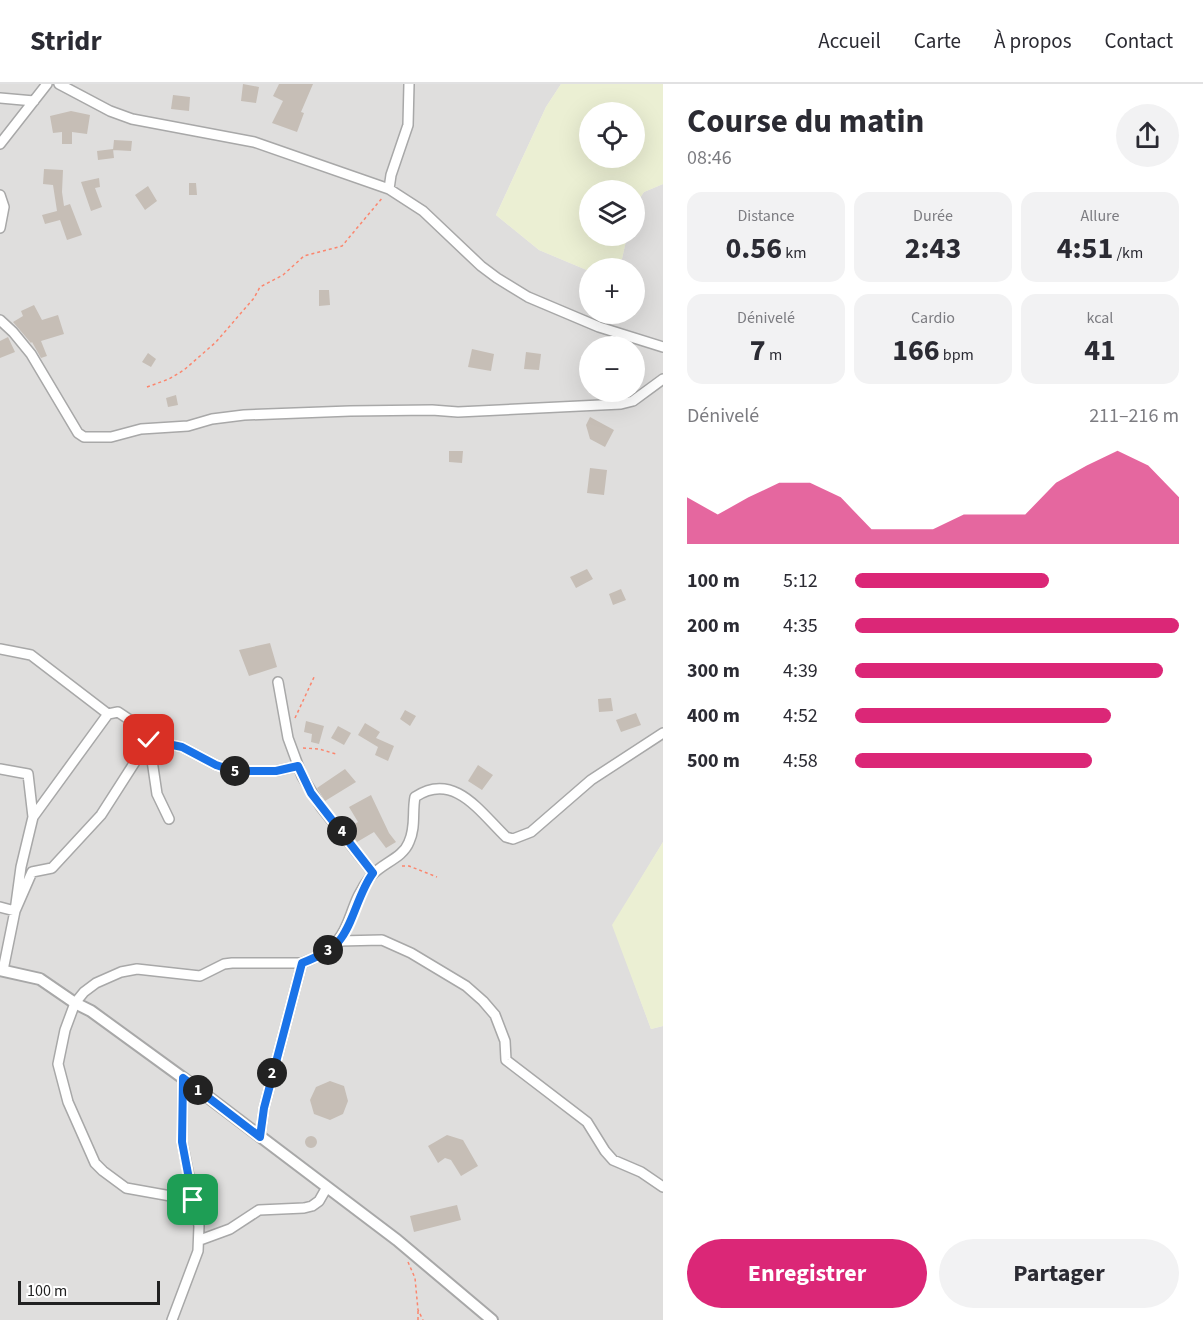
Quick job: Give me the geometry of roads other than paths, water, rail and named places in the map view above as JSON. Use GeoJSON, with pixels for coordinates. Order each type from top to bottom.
{"type":"FeatureCollection","features":[{"type":"Feature","properties":{"kind":"street"},"geometry":{"type":"LineString","coordinates":[[0,144],[46,84]]}},
{"type":"Feature","properties":{"kind":"street"},"geometry":{"type":"LineString","coordinates":[[59,84],[110,111],[132,119],[254,142],[389,189],[423,211],[456,244],[489,272],[528,297],[599,327],[663,346]]}},
{"type":"Feature","properties":{"kind":"street"},"geometry":{"type":"LineString","coordinates":[[389,189],[391,175],[408,125],[409,84]]}},
{"type":"Feature","properties":{"kind":"street"},"geometry":{"type":"LineString","coordinates":[[0,98],[34,101]]}},
{"type":"Feature","properties":{"kind":"street"},"geometry":{"type":"LineString","coordinates":[[0,195],[4,207],[0,228]]}},
{"type":"Feature","properties":{"kind":"street"},"geometry":{"type":"LineString","coordinates":[[0,320],[31,354],[78,433],[84,437],[95,438],[141,429],[188,426],[212,419],[244,415],[350,411],[470,412],[621,404],[633,401],[663,379]]}},
{"type":"Feature","properties":{"kind":"street"},"geometry":{"type":"LineString","coordinates":[[0,649],[31,655],[108,714]]}},
{"type":"Feature","properties":{"kind":"street"},"geometry":{"type":"LineString","coordinates":[[278,682],[290,747],[311,793],[373,873]]}},
{"type":"Feature","properties":{"kind":"street"},"geometry":{"type":"LineString","coordinates":[[33,817],[108,714],[118,712],[146,730],[157,794],[169,819]]}},
{"type":"Feature","properties":{"kind":"street"},"geometry":{"type":"LineString","coordinates":[[193,1200],[136,1192],[126,1188],[95,1163],[68,1102],[58,1064],[65,1030],[75,1003],[84,992],[96,983],[121,972],[137,969],[200,976],[224,964],[302,963],[313,959],[339,942],[347,929],[365,884],[373,873],[409,845],[414,827],[415,797],[422,792],[433,788],[454,790],[465,797],[506,837],[513,839],[531,832],[591,780],[663,733]]}},
{"type":"Feature","properties":{"kind":"street"},"geometry":{"type":"LineString","coordinates":[[149,740],[182,747],[216,765],[234,771],[276,771],[298,766]]}},
{"type":"Feature","properties":{"kind":"street"},"geometry":{"type":"LineString","coordinates":[[15,911],[32,872],[52,868],[101,815],[149,740]]}},
{"type":"Feature","properties":{"kind":"street"},"geometry":{"type":"LineString","coordinates":[[0,769],[28,774],[33,817],[1,970],[40,979],[91,1011],[397,1240],[492,1320]]}},
{"type":"Feature","properties":{"kind":"street"},"geometry":{"type":"LineString","coordinates":[[0,907],[15,911]]}},
{"type":"Feature","properties":{"kind":"street"},"geometry":{"type":"LineString","coordinates":[[339,942],[376,940],[392,944],[423,959],[472,991],[495,1015],[505,1041],[506,1060],[587,1122],[613,1160],[641,1172],[663,1187]]}},
{"type":"Feature","properties":{"kind":"street"},"geometry":{"type":"LineString","coordinates":[[260,1137],[264,1108],[302,963]]}},
{"type":"Feature","properties":{"kind":"street"},"geometry":{"type":"LineString","coordinates":[[172,1320],[200,1240],[182,1142],[183,1078]]}},
{"type":"Feature","properties":{"kind":"street"},"geometry":{"type":"LineString","coordinates":[[200,1240],[230,1229],[259,1210],[312,1206],[319,1201],[327,1187]]}}]}
